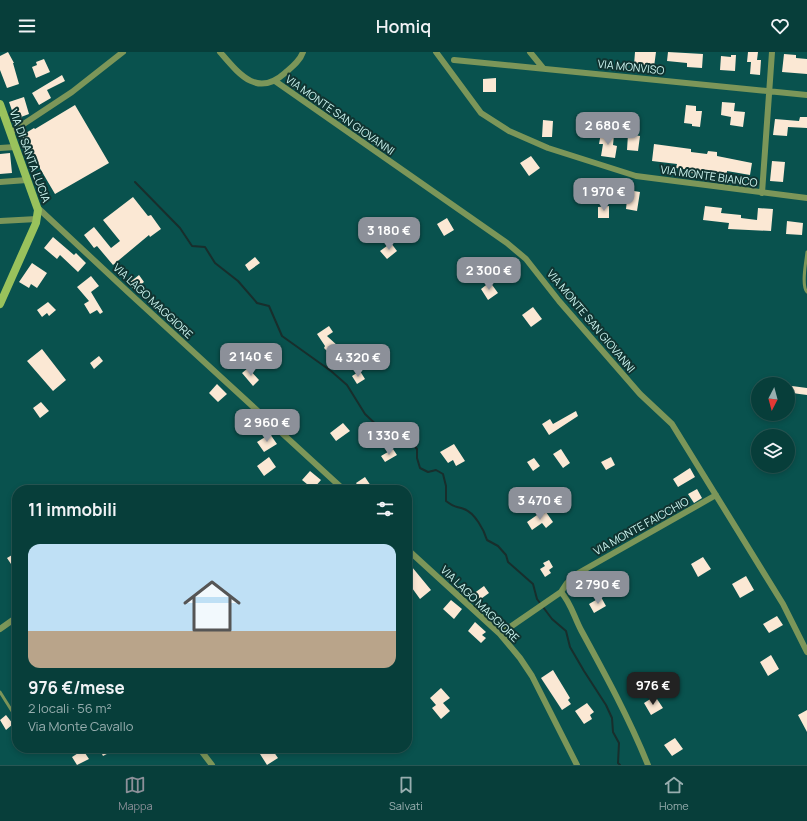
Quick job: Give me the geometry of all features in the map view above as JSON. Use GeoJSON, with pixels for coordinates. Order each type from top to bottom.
{"type":"FeatureCollection","features":[{"type":"Feature","properties":{"kind":"street"},"geometry":{"type":"LineString","coordinates":[[10,133],[72,92],[123,52]]}},
{"type":"Feature","properties":{"kind":"street"},"geometry":{"type":"LineString","coordinates":[[220,52],[250,81],[263,84],[275,82],[297,62],[303,52]]}},
{"type":"Feature","properties":{"kind":"street","name":"VIA MONTE BIANCO"},"geometry":{"type":"LineString","coordinates":[[436,52],[482,113],[500,126],[527,140],[568,156],[636,176],[807,198]]}},
{"type":"Feature","properties":{"kind":"street"},"geometry":{"type":"LineString","coordinates":[[530,52],[543,68]]}},
{"type":"Feature","properties":{"kind":"street"},"geometry":{"type":"LineString","coordinates":[[762,193],[772,52]]}},
{"type":"Feature","properties":{"kind":"street","name":"VIA MONVISO"},"geometry":{"type":"LineString","coordinates":[[454,60],[807,95]]}},
{"type":"Feature","properties":{"kind":"street","name":"VIA MONTE SAN GIOVANNI"},"geometry":{"type":"LineString","coordinates":[[275,82],[522,254],[559,301],[640,394],[672,424],[787,611],[807,652]]}},
{"type":"Feature","properties":{"kind":"street","name":"VIA DI SANTA LUCIA"},"geometry":{"type":"LineString","coordinates":[[0,104],[38,208],[37,219],[0,304]]}},
{"type":"Feature","properties":{"kind":"street"},"geometry":{"type":"LineString","coordinates":[[0,148],[15,146]]}},
{"type":"Feature","properties":{"kind":"street"},"geometry":{"type":"LineString","coordinates":[[0,182],[27,180]]}},
{"type":"Feature","properties":{"kind":"street","name":"VIA LAGO MAGGIORE"},"geometry":{"type":"LineString","coordinates":[[38,208],[133,298],[339,485]]}},
{"type":"Feature","properties":{"kind":"street"},"geometry":{"type":"LineString","coordinates":[[0,221],[37,219]]}},
{"type":"Feature","properties":{"kind":"street","name":"VIA MONTE FAICCHIO"},"geometry":{"type":"LineString","coordinates":[[500,634],[561,592],[569,580],[575,575],[716,495]]}},
{"type":"Feature","properties":{"kind":"street","name":"VIA LAGO MAGGIORE"},"geometry":{"type":"LineString","coordinates":[[412,554],[500,634],[520,658],[528,669],[577,765]]}},
{"type":"Feature","properties":{"kind":"street"},"geometry":{"type":"LineString","coordinates":[[561,592],[570,603],[576,621],[634,732],[648,765]]}},
{"type":"Feature","properties":{"kind":"street"},"geometry":{"type":"LineString","coordinates":[[0,629],[12,621]]}},
{"type":"Feature","properties":{"kind":"street"},"geometry":{"type":"LineString","coordinates":[[203,753],[212,765]]}},
{"type":"Feature","properties":{"kind":"lane"},"geometry":{"type":"LineString","coordinates":[[807,252],[804,283],[805,290],[807,292]]}},
{"type":"Feature","properties":{"kind":"lane"},"geometry":{"type":"LineString","coordinates":[[0,692],[12,711]]}},
{"type":"Feature","properties":{"kind":"building"},"geometry":{"type":"Polygon","coordinates":[[[8,52],[14,63],[19,84],[7,88],[0,70],[0,56],[8,52]]]}},
{"type":"Feature","properties":{"kind":"building"},"geometry":{"type":"Polygon","coordinates":[[[635,52],[656,52],[654,67],[634,65],[635,52]]]}},
{"type":"Feature","properties":{"kind":"building"},"geometry":{"type":"Polygon","coordinates":[[[668,52],[703,54],[702,68],[687,67],[687,63],[667,61],[668,52]]]}},
{"type":"Feature","properties":{"kind":"building"},"geometry":{"type":"Polygon","coordinates":[[[748,52],[758,52],[757,60],[761,60],[760,75],[750,74],[751,62],[747,62],[748,52]]]}},
{"type":"Feature","properties":{"kind":"building"},"geometry":{"type":"Polygon","coordinates":[[[784,54],[796,55],[796,58],[807,59],[807,74],[782,72],[784,54]]]}},
{"type":"Feature","properties":{"kind":"building"},"geometry":{"type":"Polygon","coordinates":[[[731,55],[736,55],[735,71],[720,70],[721,56],[731,57],[731,55]]]}},
{"type":"Feature","properties":{"kind":"building"},"geometry":{"type":"Polygon","coordinates":[[[44,59],[50,72],[36,78],[32,67],[37,65],[36,62],[44,59]]]}},
{"type":"Feature","properties":{"kind":"building"},"geometry":{"type":"Polygon","coordinates":[[[62,75],[65,81],[47,90],[51,98],[39,105],[32,93],[62,75]]]}},
{"type":"Feature","properties":{"kind":"building"},"geometry":{"type":"Polygon","coordinates":[[[496,78],[496,92],[483,92],[483,79],[496,78]]]}},
{"type":"Feature","properties":{"kind":"building"},"geometry":{"type":"Polygon","coordinates":[[[24,97],[29,114],[21,117],[22,120],[16,122],[9,102],[24,97]]]}},
{"type":"Feature","properties":{"kind":"building"},"geometry":{"type":"Polygon","coordinates":[[[722,102],[735,103],[734,111],[745,112],[743,127],[730,125],[731,117],[721,115],[722,102]]]}},
{"type":"Feature","properties":{"kind":"building"},"geometry":{"type":"Polygon","coordinates":[[[75,105],[109,163],[55,194],[21,136],[75,105]]]}},
{"type":"Feature","properties":{"kind":"building"},"geometry":{"type":"Polygon","coordinates":[[[686,105],[696,106],[696,111],[702,111],[700,127],[684,123],[686,105]]]}},
{"type":"Feature","properties":{"kind":"building"},"geometry":{"type":"Polygon","coordinates":[[[800,117],[807,117],[807,128],[788,127],[787,136],[773,135],[775,119],[799,121],[800,117]]]}},
{"type":"Feature","properties":{"kind":"building"},"geometry":{"type":"Polygon","coordinates":[[[543,120],[553,121],[552,137],[542,137],[543,120]]]}},
{"type":"Feature","properties":{"kind":"building"},"geometry":{"type":"Polygon","coordinates":[[[601,133],[614,135],[613,145],[617,146],[615,158],[601,156],[603,144],[599,144],[601,133]]]}},
{"type":"Feature","properties":{"kind":"building"},"geometry":{"type":"Polygon","coordinates":[[[628,134],[640,136],[638,151],[627,150],[628,134]]]}},
{"type":"Feature","properties":{"kind":"building"},"geometry":{"type":"Polygon","coordinates":[[[654,144],[691,149],[691,152],[707,154],[708,151],[717,152],[717,156],[752,163],[750,175],[727,171],[727,173],[715,172],[715,175],[690,173],[691,170],[676,168],[677,164],[652,161],[654,144]]]}},
{"type":"Feature","properties":{"kind":"building"},"geometry":{"type":"Polygon","coordinates":[[[10,153],[12,173],[0,174],[0,154],[10,153]]]}},
{"type":"Feature","properties":{"kind":"building"},"geometry":{"type":"Polygon","coordinates":[[[531,156],[540,168],[529,176],[520,163],[531,156]]]}},
{"type":"Feature","properties":{"kind":"building"},"geometry":{"type":"Polygon","coordinates":[[[772,161],[785,162],[783,182],[770,181],[772,161]]]}},
{"type":"Feature","properties":{"kind":"building"},"geometry":{"type":"Polygon","coordinates":[[[628,190],[640,192],[637,211],[626,209],[628,190]]]}},
{"type":"Feature","properties":{"kind":"building"},"geometry":{"type":"Polygon","coordinates":[[[133,197],[148,216],[151,215],[161,229],[150,237],[149,235],[113,265],[97,246],[94,248],[84,235],[94,227],[111,248],[120,241],[103,220],[133,197]]]}},
{"type":"Feature","properties":{"kind":"building"},"geometry":{"type":"Polygon","coordinates":[[[609,206],[609,218],[598,218],[598,207],[609,206]]]}},
{"type":"Feature","properties":{"kind":"building"},"geometry":{"type":"Polygon","coordinates":[[[705,206],[722,208],[721,213],[741,215],[741,218],[757,220],[758,208],[773,209],[771,231],[728,229],[729,223],[703,220],[705,206]]]}},
{"type":"Feature","properties":{"kind":"building"},"geometry":{"type":"Polygon","coordinates":[[[447,218],[454,230],[444,236],[437,224],[447,218]]]}},
{"type":"Feature","properties":{"kind":"building"},"geometry":{"type":"Polygon","coordinates":[[[787,221],[803,223],[802,235],[786,234],[787,221]]]}},
{"type":"Feature","properties":{"kind":"building"},"geometry":{"type":"Polygon","coordinates":[[[53,237],[74,255],[76,253],[86,263],[78,272],[60,255],[57,259],[44,248],[53,237]]]}},
{"type":"Feature","properties":{"kind":"building"},"geometry":{"type":"Polygon","coordinates":[[[391,243],[397,251],[387,259],[380,251],[391,243]]]}},
{"type":"Feature","properties":{"kind":"building"},"geometry":{"type":"Polygon","coordinates":[[[255,257],[260,263],[249,271],[245,265],[255,257]]]}},
{"type":"Feature","properties":{"kind":"building"},"geometry":{"type":"Polygon","coordinates":[[[32,263],[47,273],[37,288],[31,284],[29,288],[19,282],[32,263]]]}},
{"type":"Feature","properties":{"kind":"building"},"geometry":{"type":"Polygon","coordinates":[[[139,275],[144,282],[134,290],[129,283],[139,275]]]}},
{"type":"Feature","properties":{"kind":"building"},"geometry":{"type":"Polygon","coordinates":[[[91,276],[99,286],[91,292],[103,312],[100,314],[97,310],[90,314],[84,304],[89,301],[77,287],[91,276]]]}},
{"type":"Feature","properties":{"kind":"building"},"geometry":{"type":"Polygon","coordinates":[[[490,282],[498,293],[488,300],[481,289],[490,282]]]}},
{"type":"Feature","properties":{"kind":"building"},"geometry":{"type":"Polygon","coordinates":[[[48,302],[56,310],[49,316],[47,313],[42,317],[37,310],[48,302]]]}},
{"type":"Feature","properties":{"kind":"building"},"geometry":{"type":"Polygon","coordinates":[[[533,307],[542,319],[531,327],[522,315],[533,307]]]}},
{"type":"Feature","properties":{"kind":"building"},"geometry":{"type":"Polygon","coordinates":[[[329,326],[333,332],[327,336],[339,347],[331,355],[324,348],[325,346],[317,334],[329,326]]]}},
{"type":"Feature","properties":{"kind":"building"},"geometry":{"type":"Polygon","coordinates":[[[42,349],[66,380],[53,391],[27,361],[42,349]]]}},
{"type":"Feature","properties":{"kind":"building"},"geometry":{"type":"Polygon","coordinates":[[[99,356],[103,361],[94,369],[90,363],[99,356]]]}},
{"type":"Feature","properties":{"kind":"building"},"geometry":{"type":"Polygon","coordinates":[[[248,368],[259,380],[253,386],[242,373],[248,368]]]}},
{"type":"Feature","properties":{"kind":"building"},"geometry":{"type":"Polygon","coordinates":[[[360,371],[365,379],[357,384],[352,376],[360,371]]]}},
{"type":"Feature","properties":{"kind":"building"},"geometry":{"type":"Polygon","coordinates":[[[217,384],[227,394],[218,402],[209,393],[217,384]]]}},
{"type":"Feature","properties":{"kind":"building"},"geometry":{"type":"Polygon","coordinates":[[[795,386],[807,388],[807,395],[795,393],[795,386]]]}},
{"type":"Feature","properties":{"kind":"building"},"geometry":{"type":"Polygon","coordinates":[[[41,402],[49,411],[40,418],[33,408],[41,402]]]}},
{"type":"Feature","properties":{"kind":"building"},"geometry":{"type":"Polygon","coordinates":[[[576,411],[578,416],[549,435],[542,424],[550,419],[553,424],[576,411]]]}},
{"type":"Feature","properties":{"kind":"building"},"geometry":{"type":"Polygon","coordinates":[[[343,423],[350,431],[336,441],[330,433],[343,423]]]}},
{"type":"Feature","properties":{"kind":"building"},"geometry":{"type":"Polygon","coordinates":[[[270,434],[277,444],[264,452],[257,442],[270,434]]]}},
{"type":"Feature","properties":{"kind":"building"},"geometry":{"type":"Polygon","coordinates":[[[454,444],[465,461],[456,466],[453,460],[448,463],[440,452],[454,444]]]}},
{"type":"Feature","properties":{"kind":"building"},"geometry":{"type":"Polygon","coordinates":[[[393,449],[397,455],[385,462],[381,456],[393,449]]]}},
{"type":"Feature","properties":{"kind":"building"},"geometry":{"type":"Polygon","coordinates":[[[561,449],[570,463],[563,468],[553,454],[561,449]]]}},
{"type":"Feature","properties":{"kind":"building"},"geometry":{"type":"Polygon","coordinates":[[[269,457],[276,467],[264,476],[257,466],[269,457]]]}},
{"type":"Feature","properties":{"kind":"building"},"geometry":{"type":"Polygon","coordinates":[[[611,457],[615,465],[606,470],[601,462],[611,457]]]}},
{"type":"Feature","properties":{"kind":"building"},"geometry":{"type":"Polygon","coordinates":[[[534,458],[540,466],[533,471],[527,462],[534,458]]]}},
{"type":"Feature","properties":{"kind":"building"},"geometry":{"type":"Polygon","coordinates":[[[690,468],[695,477],[678,487],[673,479],[690,468]]]}},
{"type":"Feature","properties":{"kind":"building"},"geometry":{"type":"Polygon","coordinates":[[[310,471],[321,480],[317,485],[308,485],[302,480],[310,471]]]}},
{"type":"Feature","properties":{"kind":"building"},"geometry":{"type":"Polygon","coordinates":[[[365,477],[370,485],[357,485],[356,483],[365,477]]]}},
{"type":"Feature","properties":{"kind":"building"},"geometry":{"type":"Polygon","coordinates":[[[697,489],[702,498],[694,503],[688,494],[697,489]]]}},
{"type":"Feature","properties":{"kind":"building"},"geometry":{"type":"Polygon","coordinates":[[[546,512],[553,522],[546,528],[542,523],[532,530],[527,522],[537,515],[539,517],[546,512]]]}},
{"type":"Feature","properties":{"kind":"building"},"geometry":{"type":"Polygon","coordinates":[[[12,555],[12,566],[7,558],[12,555]]]}},
{"type":"Feature","properties":{"kind":"building"},"geometry":{"type":"Polygon","coordinates":[[[703,557],[711,569],[698,577],[691,564],[703,557]]]}},
{"type":"Feature","properties":{"kind":"building"},"geometry":{"type":"Polygon","coordinates":[[[549,560],[553,567],[549,570],[551,573],[545,577],[540,569],[545,566],[543,563],[549,560]]]}},
{"type":"Feature","properties":{"kind":"building"},"geometry":{"type":"Polygon","coordinates":[[[412,567],[431,590],[420,599],[412,588],[412,567]]]}},
{"type":"Feature","properties":{"kind":"building"},"geometry":{"type":"Polygon","coordinates":[[[746,576],[754,590],[740,598],[732,584],[746,576]]]}},
{"type":"Feature","properties":{"kind":"building"},"geometry":{"type":"Polygon","coordinates":[[[484,586],[489,593],[478,601],[473,594],[484,586]]]}},
{"type":"Feature","properties":{"kind":"building"},"geometry":{"type":"Polygon","coordinates":[[[601,597],[606,606],[594,613],[589,604],[601,597]]]}},
{"type":"Feature","properties":{"kind":"building"},"geometry":{"type":"Polygon","coordinates":[[[451,600],[462,609],[454,619],[443,609],[451,600]]]}},
{"type":"Feature","properties":{"kind":"building"},"geometry":{"type":"Polygon","coordinates":[[[777,616],[783,625],[769,633],[763,624],[777,616]]]}},
{"type":"Feature","properties":{"kind":"building"},"geometry":{"type":"Polygon","coordinates":[[[475,622],[486,632],[482,635],[486,638],[481,643],[468,631],[475,622]]]}},
{"type":"Feature","properties":{"kind":"building"},"geometry":{"type":"Polygon","coordinates":[[[771,655],[779,669],[768,676],[760,662],[771,655]]]}},
{"type":"Feature","properties":{"kind":"building"},"geometry":{"type":"Polygon","coordinates":[[[553,670],[570,698],[568,700],[571,704],[562,710],[541,678],[553,670]]]}},
{"type":"Feature","properties":{"kind":"building"},"geometry":{"type":"Polygon","coordinates":[[[441,688],[450,698],[443,703],[450,711],[441,719],[432,708],[436,705],[430,698],[441,688]]]}},
{"type":"Feature","properties":{"kind":"building"},"geometry":{"type":"Polygon","coordinates":[[[655,696],[663,708],[651,715],[644,703],[655,696]]]}},
{"type":"Feature","properties":{"kind":"building"},"geometry":{"type":"Polygon","coordinates":[[[587,703],[594,712],[590,715],[592,719],[584,724],[575,711],[587,703]]]}},
{"type":"Feature","properties":{"kind":"building"},"geometry":{"type":"Polygon","coordinates":[[[807,710],[807,732],[798,715],[807,710]]]}},
{"type":"Feature","properties":{"kind":"building"},"geometry":{"type":"Polygon","coordinates":[[[6,715],[12,725],[6,730],[0,720],[6,715]]]}},
{"type":"Feature","properties":{"kind":"building"},"geometry":{"type":"Polygon","coordinates":[[[675,738],[683,749],[672,756],[664,745],[675,738]]]}},
{"type":"Feature","properties":{"kind":"building"},"geometry":{"type":"Polygon","coordinates":[[[78,753],[85,753],[89,759],[77,765],[72,757],[78,753]]]}},
{"type":"Feature","properties":{"kind":"building"},"geometry":{"type":"Polygon","coordinates":[[[102,753],[109,753],[103,756],[102,753]]]}},
{"type":"Feature","properties":{"kind":"building"},"geometry":{"type":"Polygon","coordinates":[[[274,753],[278,758],[267,765],[260,754],[274,753]]]}},
{"type":"Feature","properties":{"kind":"waterway"},"geometry":{"type":"LineString","coordinates":[[135,182],[180,228],[192,246],[205,247],[215,263],[238,281],[257,303],[269,306],[282,336],[331,371],[347,385],[365,414],[384,432],[395,438],[409,440],[417,449],[417,458],[420,468],[428,472],[436,470],[443,474],[446,486],[446,501],[453,506],[464,509],[472,514],[484,532],[487,540],[498,546],[506,555],[508,562],[533,584],[537,599],[552,619],[566,631],[570,647],[606,705],[612,718],[613,732],[619,743],[618,763],[620,765]]}}]}
